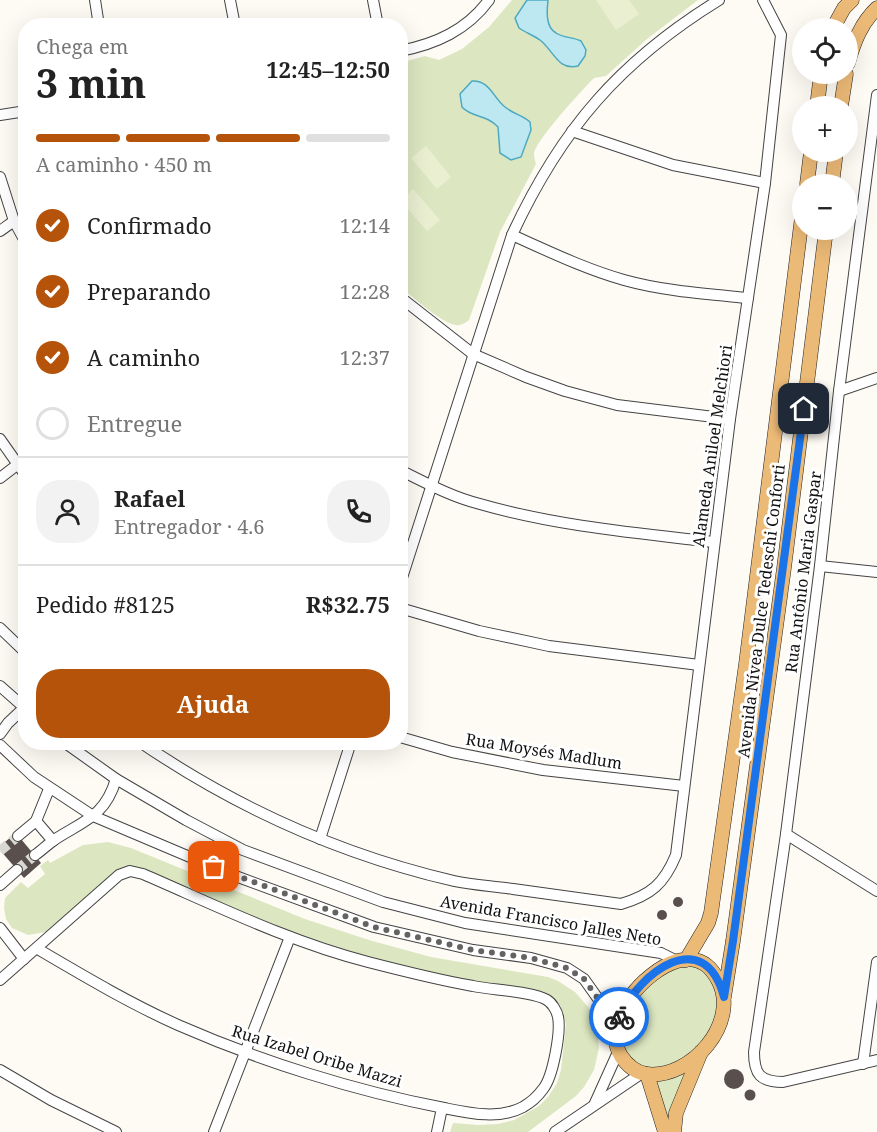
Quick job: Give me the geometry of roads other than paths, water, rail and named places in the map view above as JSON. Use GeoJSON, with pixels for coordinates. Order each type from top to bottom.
{"type":"FeatureCollection","features":[{"type":"Feature","properties":{"kind":"main road"},"geometry":{"type":"LineString","coordinates":[[838,18],[852,0]]}},
{"type":"Feature","properties":{"kind":"main road"},"geometry":{"type":"LineString","coordinates":[[858,34],[877,8]]}},
{"type":"Feature","properties":{"kind":"main road","name":"Avenida Nívea Dulce Tedeschi Conforti"},"geometry":{"type":"LineString","coordinates":[[681,960],[708,923],[711,914],[746,664],[799,240]]}},
{"type":"Feature","properties":{"kind":"main road","name":"Avenida Nívea Dulce Tedeschi Conforti"},"geometry":{"type":"LineString","coordinates":[[724,997],[784,568],[825,240]]}},
{"type":"Feature","properties":{"kind":"main road"},"geometry":{"type":"LineString","coordinates":[[796,269],[821,272]]}},
{"type":"Feature","properties":{"kind":"main road"},"geometry":{"type":"LineString","coordinates":[[681,960],[699,960],[707,964],[720,983],[724,997],[723,1019],[716,1033],[701,1052],[688,1062],[656,1074],[644,1073],[628,1065],[618,1052],[615,1040],[616,1024],[629,998],[658,970],[681,960]]}},
{"type":"Feature","properties":{"kind":"main road"},"geometry":{"type":"LineString","coordinates":[[674,1132],[675,1113],[701,1052]]}},
{"type":"Feature","properties":{"kind":"main road"},"geometry":{"type":"LineString","coordinates":[[644,1073],[664,1132]]}},
{"type":"Feature","properties":{"kind":"street"},"geometry":{"type":"LineString","coordinates":[[95,0],[98,18]]}},
{"type":"Feature","properties":{"kind":"street"},"geometry":{"type":"LineString","coordinates":[[230,0],[233,18]]}},
{"type":"Feature","properties":{"kind":"street"},"geometry":{"type":"LineString","coordinates":[[373,0],[376,18]]}},
{"type":"Feature","properties":{"kind":"street"},"geometry":{"type":"LineString","coordinates":[[408,49],[444,38],[466,25],[489,0]]}},
{"type":"Feature","properties":{"kind":"street"},"geometry":{"type":"LineString","coordinates":[[408,559],[512,235],[527,201],[572,131],[597,98],[628,67],[668,34],[719,0]]}},
{"type":"Feature","properties":{"kind":"street","name":"Alameda Aniloel Melchiori"},"geometry":{"type":"LineString","coordinates":[[320,839],[386,863],[456,881],[621,904],[651,892],[662,881],[676,855],[730,419],[765,183],[781,35],[763,0]]}},
{"type":"Feature","properties":{"kind":"street","name":"Rua Antônio Maria Gaspar"},"geometry":{"type":"LineString","coordinates":[[863,1064],[775,1082],[759,1077],[755,1070],[754,1052],[786,834],[877,95]]}},
{"type":"Feature","properties":{"kind":"street"},"geometry":{"type":"LineString","coordinates":[[0,115],[18,112]]}},
{"type":"Feature","properties":{"kind":"street"},"geometry":{"type":"LineString","coordinates":[[572,131],[674,165],[765,183]]}},
{"type":"Feature","properties":{"kind":"street"},"geometry":{"type":"LineString","coordinates":[[0,177],[18,228]]}},
{"type":"Feature","properties":{"kind":"street"},"geometry":{"type":"LineString","coordinates":[[0,231],[14,221]]}},
{"type":"Feature","properties":{"kind":"street"},"geometry":{"type":"LineString","coordinates":[[512,235],[577,264],[625,280],[681,291],[748,298]]}},
{"type":"Feature","properties":{"kind":"street"},"geometry":{"type":"LineString","coordinates":[[408,303],[473,354],[526,378],[617,405],[730,419]]}},
{"type":"Feature","properties":{"kind":"street"},"geometry":{"type":"LineString","coordinates":[[839,392],[877,378]]}},
{"type":"Feature","properties":{"kind":"street"},"geometry":{"type":"LineString","coordinates":[[0,439],[18,459]]}},
{"type":"Feature","properties":{"kind":"street"},"geometry":{"type":"LineString","coordinates":[[0,478],[18,464]]}},
{"type":"Feature","properties":{"kind":"street"},"geometry":{"type":"LineString","coordinates":[[408,474],[431,486],[478,504],[538,518],[602,529],[714,542]]}},
{"type":"Feature","properties":{"kind":"street"},"geometry":{"type":"LineString","coordinates":[[820,566],[877,572]]}},
{"type":"Feature","properties":{"kind":"street"},"geometry":{"type":"LineString","coordinates":[[408,610],[479,631],[549,646],[699,665]]}},
{"type":"Feature","properties":{"kind":"street"},"geometry":{"type":"LineString","coordinates":[[0,628],[18,645]]}},
{"type":"Feature","properties":{"kind":"street"},"geometry":{"type":"LineString","coordinates":[[0,686],[18,703]]}},
{"type":"Feature","properties":{"kind":"street"},"geometry":{"type":"LineString","coordinates":[[0,734],[18,715]]}},
{"type":"Feature","properties":{"kind":"street","name":"Rua Moysés Madlum"},"geometry":{"type":"LineString","coordinates":[[408,739],[452,752],[543,770],[684,786]]}},
{"type":"Feature","properties":{"kind":"street"},"geometry":{"type":"LineString","coordinates":[[0,745],[21,767],[49,789],[93,816],[230,874],[374,927],[473,950],[531,958],[567,968],[584,979],[616,1024]]}},
{"type":"Feature","properties":{"kind":"street","name":"Avenida Francisco Jalles Neto"},"geometry":{"type":"LineString","coordinates":[[75,750],[116,779],[243,850],[383,902],[465,923],[661,952],[681,960]]}},
{"type":"Feature","properties":{"kind":"street"},"geometry":{"type":"LineString","coordinates":[[152,750],[199,781],[252,809],[320,839],[348,750]]}},
{"type":"Feature","properties":{"kind":"street"},"geometry":{"type":"LineString","coordinates":[[35,855],[93,816],[108,800],[116,779]]}},
{"type":"Feature","properties":{"kind":"street"},"geometry":{"type":"LineString","coordinates":[[18,836],[36,821],[49,789]]}},
{"type":"Feature","properties":{"kind":"street"},"geometry":{"type":"LineString","coordinates":[[36,821],[53,841]]}},
{"type":"Feature","properties":{"kind":"street"},"geometry":{"type":"LineString","coordinates":[[786,834],[877,891]]}},
{"type":"Feature","properties":{"kind":"street"},"geometry":{"type":"LineString","coordinates":[[0,885],[17,870]]}},
{"type":"Feature","properties":{"kind":"street"},"geometry":{"type":"LineString","coordinates":[[0,980],[119,875],[130,871],[143,874],[290,937],[214,1132]]}},
{"type":"Feature","properties":{"kind":"street"},"geometry":{"type":"LineString","coordinates":[[0,928],[24,958]]}},
{"type":"Feature","properties":{"kind":"street","name":"Rua Izabel Oribe Mazzi"},"geometry":{"type":"LineString","coordinates":[[36,948],[101,986],[176,1024],[244,1053],[344,1083],[442,1108],[484,1114],[510,1112],[523,1107],[544,1089],[553,1068],[559,1023],[558,1013],[547,1000],[471,986],[365,961],[290,937]]}},
{"type":"Feature","properties":{"kind":"street"},"geometry":{"type":"LineString","coordinates":[[877,962],[863,1064],[877,1060]]}},
{"type":"Feature","properties":{"kind":"street"},"geometry":{"type":"LineString","coordinates":[[594,1104],[618,1052]]}},
{"type":"Feature","properties":{"kind":"street"},"geometry":{"type":"LineString","coordinates":[[0,1070],[51,1100],[116,1132]]}},
{"type":"Feature","properties":{"kind":"street"},"geometry":{"type":"LineString","coordinates":[[555,1132],[644,1073]]}},
{"type":"Feature","properties":{"kind":"street"},"geometry":{"type":"LineString","coordinates":[[437,1132],[442,1108]]}},
{"type":"Feature","properties":{"kind":"water"},"geometry":{"type":"Polygon","coordinates":[[[527,0],[548,0],[547,18],[552,30],[562,36],[581,41],[586,50],[578,66],[571,67],[561,63],[545,44],[519,28],[515,18],[527,0]]]}},
{"type":"Feature","properties":{"kind":"water"},"geometry":{"type":"Polygon","coordinates":[[[472,81],[483,83],[505,107],[530,122],[531,130],[521,157],[511,160],[500,153],[498,127],[462,107],[460,94],[472,81]]]}},
{"type":"Feature","properties":{"kind":"tunnel"},"geometry":{"type":"LineString","coordinates":[[0,851],[18,836]]}},
{"type":"Feature","properties":{"kind":"tunnel"},"geometry":{"type":"LineString","coordinates":[[17,870],[35,855]]}}]}
